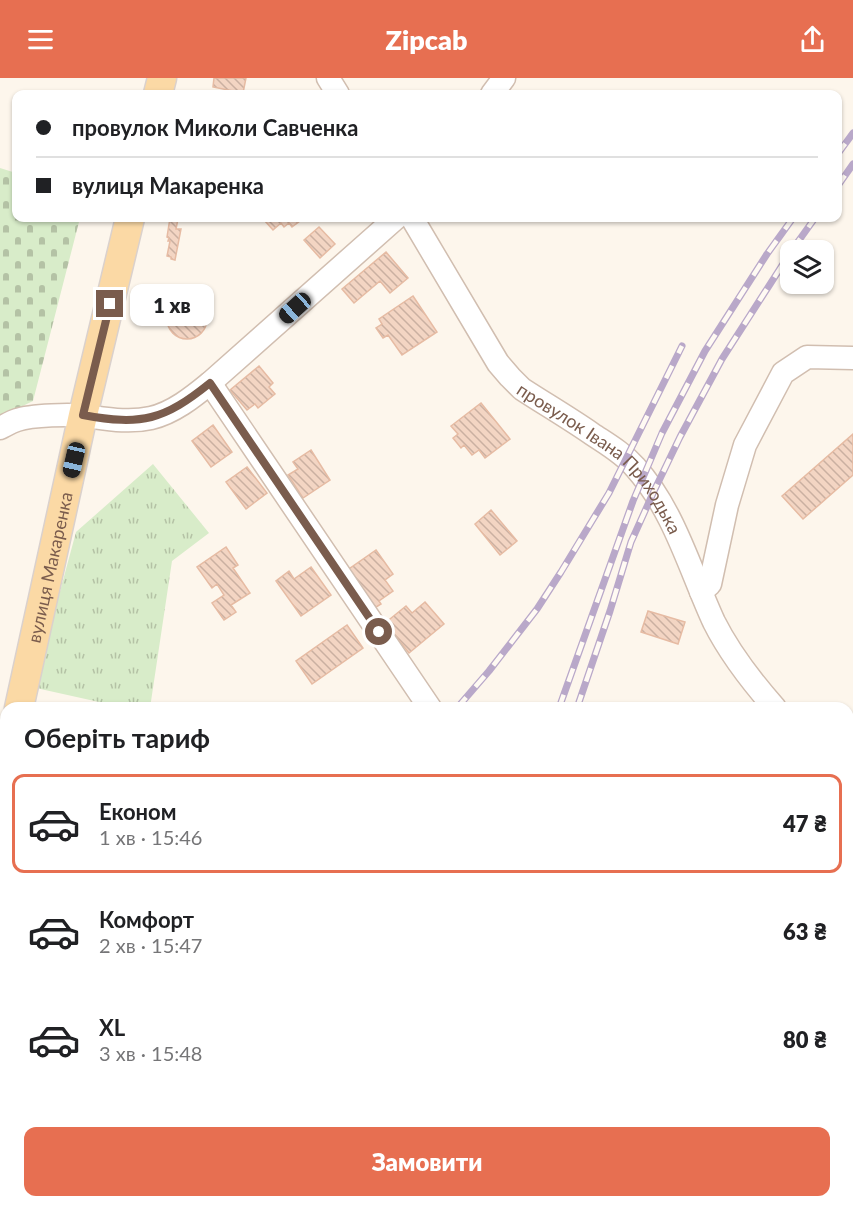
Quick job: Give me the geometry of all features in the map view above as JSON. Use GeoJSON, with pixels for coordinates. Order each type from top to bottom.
{"type":"FeatureCollection","features":[{"type":"Feature","properties":{"kind":"main road","name":"вулиця Макаренка"},"geometry":{"type":"LineString","coordinates":[[20,702],[83,415],[129,222]]}},
{"type":"Feature","properties":{"kind":"street"},"geometry":{"type":"LineString","coordinates":[[0,428],[18,420],[35,417],[83,415],[136,420],[153,417],[189,400],[391,222]]}},
{"type":"Feature","properties":{"kind":"street","name":"провулок Івана Приходька"},"geometry":{"type":"LineString","coordinates":[[414,222],[493,354],[510,377],[522,388],[619,452],[644,477],[654,491],[679,540],[700,592],[725,642],[770,702]]}},
{"type":"Feature","properties":{"kind":"street"},"geometry":{"type":"LineString","coordinates":[[700,592],[710,584],[727,505],[745,445],[783,373],[807,357],[853,358]]}},
{"type":"Feature","properties":{"kind":"street"},"geometry":{"type":"LineString","coordinates":[[210,383],[426,702]]}},
{"type":"Feature","properties":{"kind":"green space"},"geometry":{"type":"Polygon","coordinates":[[[0,168],[12,172],[12,222],[79,222],[33,401],[0,417],[0,168]]]}},
{"type":"Feature","properties":{"kind":"green space"},"geometry":{"type":"Polygon","coordinates":[[[153,464],[209,533],[172,561],[151,702],[99,702],[36,688],[76,532],[153,464]]]}},
{"type":"Feature","properties":{"kind":"building"},"geometry":{"type":"Polygon","coordinates":[[[214,78],[246,78],[244,90],[213,87],[214,78]]]}},
{"type":"Feature","properties":{"kind":"building"},"geometry":{"type":"Polygon","coordinates":[[[169,222],[177,222],[176,229],[181,229],[175,260],[167,256],[170,241],[167,237],[169,222]]]}},
{"type":"Feature","properties":{"kind":"building"},"geometry":{"type":"Polygon","coordinates":[[[266,222],[299,222],[292,227],[289,223],[284,227],[281,223],[273,230],[266,222]]]}},
{"type":"Feature","properties":{"kind":"building"},"geometry":{"type":"Polygon","coordinates":[[[319,227],[335,244],[320,258],[304,240],[319,227]]]}},
{"type":"Feature","properties":{"kind":"building"},"geometry":{"type":"Polygon","coordinates":[[[386,252],[408,278],[390,293],[380,281],[354,303],[342,289],[386,252]]]}},
{"type":"Feature","properties":{"kind":"building"},"geometry":{"type":"Polygon","coordinates":[[[413,296],[437,332],[402,355],[388,335],[383,338],[376,328],[382,324],[379,319],[413,296]]]}},
{"type":"Feature","properties":{"kind":"building"},"geometry":{"type":"Polygon","coordinates":[[[187,299],[195,300],[201,305],[206,311],[206,327],[201,333],[195,338],[187,339],[179,338],[173,333],[168,327],[167,319],[168,311],[173,305],[179,300],[187,299]]]}},
{"type":"Feature","properties":{"kind":"building"},"geometry":{"type":"Polygon","coordinates":[[[259,366],[273,383],[269,387],[275,394],[258,408],[255,404],[247,410],[230,390],[259,366]]]}},
{"type":"Feature","properties":{"kind":"building"},"geometry":{"type":"Polygon","coordinates":[[[481,403],[510,439],[485,458],[479,450],[472,455],[464,445],[461,448],[453,438],[458,434],[451,426],[481,403]]]}},
{"type":"Feature","properties":{"kind":"building"},"geometry":{"type":"Polygon","coordinates":[[[213,425],[232,452],[211,467],[192,441],[213,425]]]}},
{"type":"Feature","properties":{"kind":"building"},"geometry":{"type":"Polygon","coordinates":[[[853,434],[853,475],[803,519],[782,496],[853,434]]]}},
{"type":"Feature","properties":{"kind":"building"},"geometry":{"type":"Polygon","coordinates":[[[311,450],[330,480],[303,498],[288,475],[298,469],[293,462],[311,450]]]}},
{"type":"Feature","properties":{"kind":"building"},"geometry":{"type":"Polygon","coordinates":[[[247,467],[267,493],[246,509],[226,482],[247,467]]]}},
{"type":"Feature","properties":{"kind":"building"},"geometry":{"type":"Polygon","coordinates":[[[491,510],[517,541],[500,555],[475,524],[491,510]]]}},
{"type":"Feature","properties":{"kind":"building"},"geometry":{"type":"Polygon","coordinates":[[[226,547],[238,565],[233,568],[250,593],[231,605],[236,612],[224,620],[212,603],[224,595],[217,584],[212,588],[197,567],[226,547]]]}},
{"type":"Feature","properties":{"kind":"building"},"geometry":{"type":"Polygon","coordinates":[[[376,550],[393,574],[385,580],[393,591],[379,601],[381,604],[373,609],[346,571],[376,550]]]}},
{"type":"Feature","properties":{"kind":"building"},"geometry":{"type":"Polygon","coordinates":[[[311,567],[331,595],[301,616],[276,581],[289,571],[294,579],[311,567]]]}},
{"type":"Feature","properties":{"kind":"building"},"geometry":{"type":"Polygon","coordinates":[[[425,602],[444,624],[409,653],[385,623],[406,606],[412,613],[425,602]]]}},
{"type":"Feature","properties":{"kind":"building"},"geometry":{"type":"Polygon","coordinates":[[[648,611],[685,622],[678,644],[641,632],[648,611]]]}},
{"type":"Feature","properties":{"kind":"building"},"geometry":{"type":"Polygon","coordinates":[[[347,625],[363,648],[312,684],[296,661],[347,625]]]}},
{"type":"Feature","properties":{"kind":"railway"},"geometry":{"type":"LineString","coordinates":[[842,148],[853,133]]}},
{"type":"Feature","properties":{"kind":"railway"},"geometry":{"type":"LineString","coordinates":[[842,180],[853,164]]}},
{"type":"Feature","properties":{"kind":"railway"},"geometry":{"type":"LineString","coordinates":[[561,702],[633,501],[662,433],[705,351],[790,222]]}},
{"type":"Feature","properties":{"kind":"railway"},"geometry":{"type":"LineString","coordinates":[[799,240],[812,222]]}},
{"type":"Feature","properties":{"kind":"railway"},"geometry":{"type":"LineString","coordinates":[[579,702],[631,542],[654,491],[722,359],[780,269]]}},
{"type":"Feature","properties":{"kind":"railway"},"geometry":{"type":"LineString","coordinates":[[462,702],[537,609],[561,572],[609,493],[682,346]]}},
{"type":"Feature","properties":{"kind":"route"},"geometry":{"type":"LineString","coordinates":[[110,304],[83,415],[120,420],[153,417],[189,400],[210,383],[379,632]]}}]}
